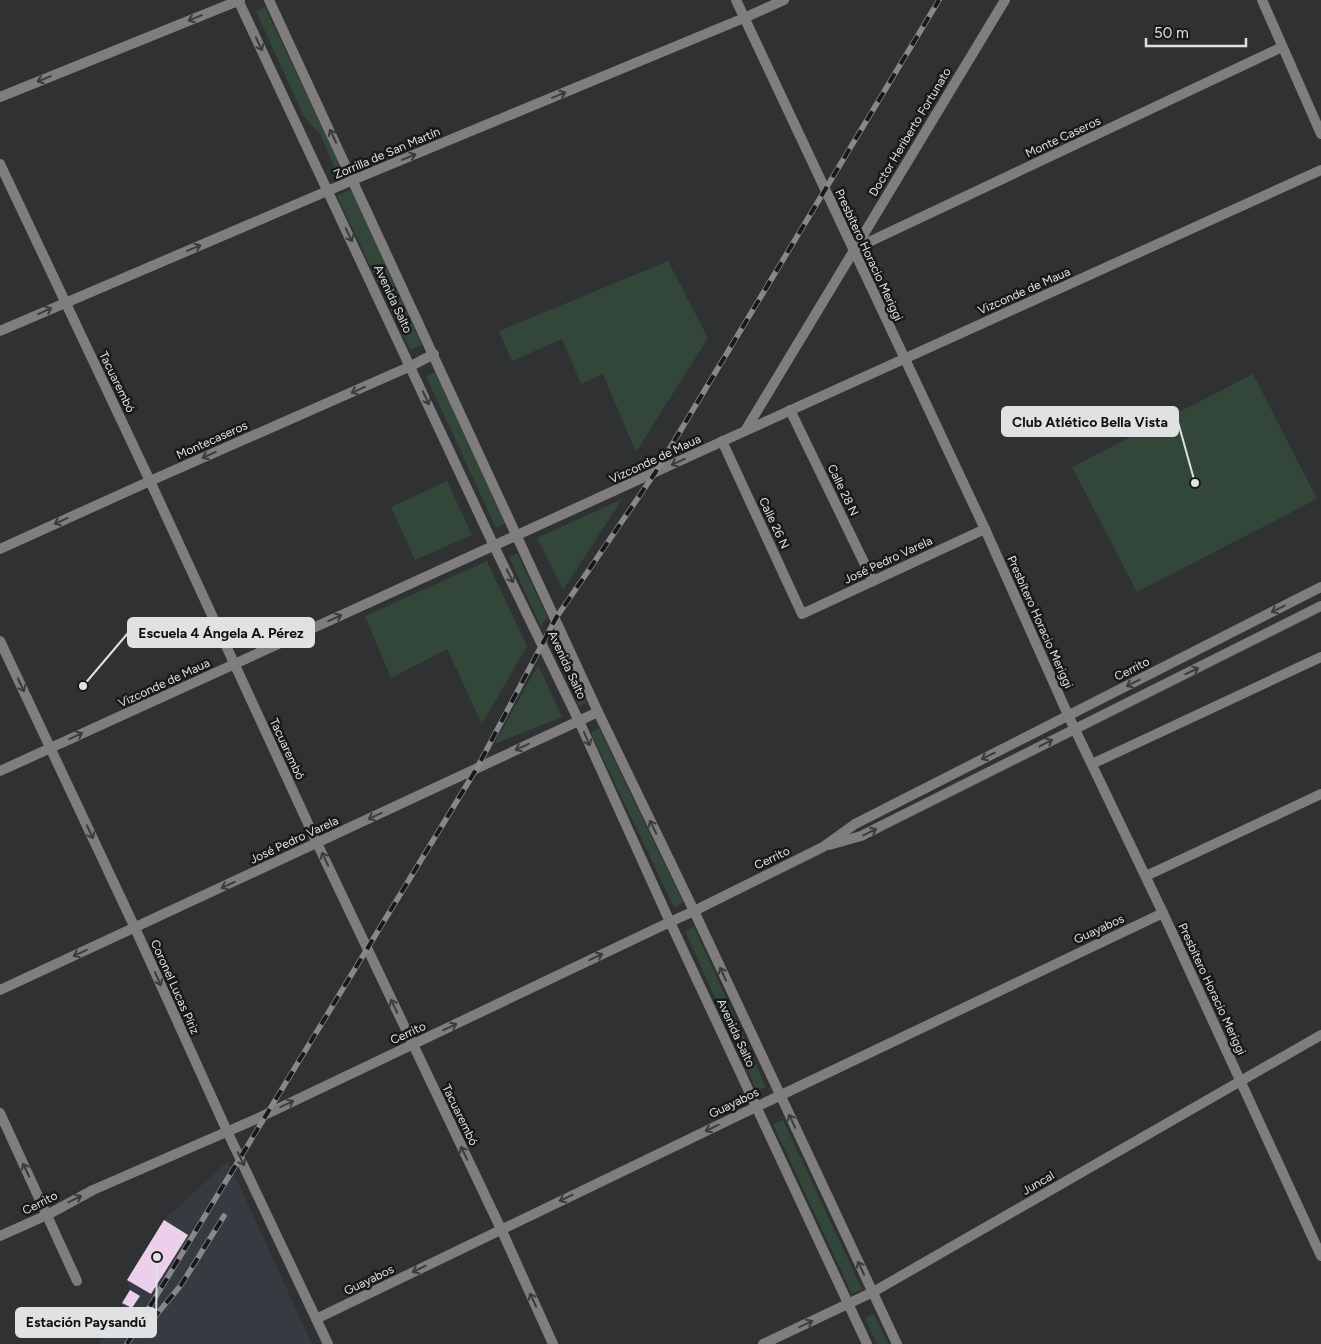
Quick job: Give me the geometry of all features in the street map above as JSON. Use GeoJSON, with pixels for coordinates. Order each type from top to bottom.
{"type":"FeatureCollection","features":[{"type":"Feature","properties":{"kind":"street","name":"Avenida Salto"},"geometry":{"type":"LineString","coordinates":[[239,0],[494,546],[579,720],[670,922],[867,1344]]}},
{"type":"Feature","properties":{"kind":"street"},"geometry":{"type":"LineString","coordinates":[[0,97],[239,0]]}},
{"type":"Feature","properties":{"kind":"street","name":"Avenida Salto"},"geometry":{"type":"LineString","coordinates":[[269,0],[598,712],[694,911],[897,1344]]}},
{"type":"Feature","properties":{"kind":"street","name":"Presbítero Horacio Meriggi"},"geometry":{"type":"LineString","coordinates":[[736,0],[984,529],[1068,715],[1146,876],[1321,1256]]}},
{"type":"Feature","properties":{"kind":"street","name":"Zorrilla de San Martín"},"geometry":{"type":"LineString","coordinates":[[0,331],[353,180],[784,0]]}},
{"type":"Feature","properties":{"kind":"street","name":"Doctor Heriberto Fortunato"},"geometry":{"type":"LineString","coordinates":[[745,431],[1005,0]]}},
{"type":"Feature","properties":{"kind":"street"},"geometry":{"type":"LineString","coordinates":[[1262,0],[1321,134]]}},
{"type":"Feature","properties":{"kind":"street","name":"Monte Caseros"},"geometry":{"type":"LineString","coordinates":[[854,250],[1282,47]]}},
{"type":"Feature","properties":{"kind":"street","name":"Tacuarembó"},"geometry":{"type":"LineString","coordinates":[[0,164],[150,481],[317,843],[554,1344]]}},
{"type":"Feature","properties":{"kind":"street","name":"Vizconde de Maua"},"geometry":{"type":"LineString","coordinates":[[0,771],[1321,170]]}},
{"type":"Feature","properties":{"kind":"street","name":"Montecaseros"},"geometry":{"type":"LineString","coordinates":[[0,549],[411,366],[434,354]]}},
{"type":"Feature","properties":{"kind":"street","name":"Calle 28 N"},"geometry":{"type":"LineString","coordinates":[[790,410],[873,581]]}},
{"type":"Feature","properties":{"kind":"street","name":"Calle 26 N"},"geometry":{"type":"LineString","coordinates":[[722,441],[802,614]]}},
{"type":"Feature","properties":{"kind":"street","name":"José Pedro Varela"},"geometry":{"type":"LineString","coordinates":[[802,614],[984,529]]}},
{"type":"Feature","properties":{"kind":"street","name":"Cerrito"},"geometry":{"type":"LineString","coordinates":[[0,1236],[47,1215],[93,1190],[228,1131],[694,911],[823,846],[855,824],[1321,587]]}},
{"type":"Feature","properties":{"kind":"street","name":"Cerrito"},"geometry":{"type":"LineString","coordinates":[[823,846],[861,836],[1321,606]]}},
{"type":"Feature","properties":{"kind":"street","name":"Coronel Lucas Píriz"},"geometry":{"type":"LineString","coordinates":[[0,641],[328,1344]]}},
{"type":"Feature","properties":{"kind":"street"},"geometry":{"type":"LineString","coordinates":[[1092,764],[1321,657]]}},
{"type":"Feature","properties":{"kind":"street","name":"José Pedro Varela"},"geometry":{"type":"LineString","coordinates":[[0,990],[598,712]]}},
{"type":"Feature","properties":{"kind":"street"},"geometry":{"type":"LineString","coordinates":[[1146,876],[1321,794]]}},
{"type":"Feature","properties":{"kind":"street","name":"Guayabos"},"geometry":{"type":"LineString","coordinates":[[316,1319],[1163,913]]}},
{"type":"Feature","properties":{"kind":"street","name":"Juncal"},"geometry":{"type":"LineString","coordinates":[[763,1344],[873,1292],[1321,1035]]}},
{"type":"Feature","properties":{"kind":"street"},"geometry":{"type":"LineString","coordinates":[[0,1114],[78,1282]]}},
{"type":"Feature","properties":{"kind":"shaded area"},"geometry":{"type":"Polygon","coordinates":[[[228,1161],[312,1344],[99,1344],[130,1290],[127,1280],[164,1220],[228,1161]]]}},
{"type":"Feature","properties":{"kind":"green space"},"geometry":{"type":"Polygon","coordinates":[[[265,7],[346,177],[340,181],[320,134],[304,117],[256,11],[265,7]]]}},
{"type":"Feature","properties":{"kind":"green space"},"geometry":{"type":"Polygon","coordinates":[[[352,189],[422,345],[410,350],[337,196],[352,189]]]}},
{"type":"Feature","properties":{"kind":"green space"},"geometry":{"type":"Polygon","coordinates":[[[668,261],[708,338],[636,452],[603,374],[581,384],[562,339],[512,361],[499,331],[668,261]]]}},
{"type":"Feature","properties":{"kind":"green space"},"geometry":{"type":"Polygon","coordinates":[[[435,372],[505,523],[496,528],[426,376],[435,372]]]}},
{"type":"Feature","properties":{"kind":"green space"},"geometry":{"type":"Polygon","coordinates":[[[1253,374],[1317,499],[1137,592],[1072,467],[1253,374]]]}},
{"type":"Feature","properties":{"kind":"green space"},"geometry":{"type":"Polygon","coordinates":[[[447,481],[472,535],[415,560],[391,507],[447,481]]]}},
{"type":"Feature","properties":{"kind":"green space"},"geometry":{"type":"Polygon","coordinates":[[[622,499],[563,590],[537,538],[622,499]]]}},
{"type":"Feature","properties":{"kind":"green space"},"geometry":{"type":"Polygon","coordinates":[[[517,553],[547,616],[541,627],[509,557],[517,553]]]}},
{"type":"Feature","properties":{"kind":"green space"},"geometry":{"type":"Polygon","coordinates":[[[487,561],[527,646],[482,724],[447,649],[391,678],[365,616],[487,561]]]}},
{"type":"Feature","properties":{"kind":"green space"},"geometry":{"type":"Polygon","coordinates":[[[566,659],[586,703],[579,706],[562,669],[566,659]]]}},
{"type":"Feature","properties":{"kind":"green space"},"geometry":{"type":"Polygon","coordinates":[[[538,665],[562,717],[494,744],[538,665]]]}},
{"type":"Feature","properties":{"kind":"green space"},"geometry":{"type":"Polygon","coordinates":[[[599,728],[683,902],[674,907],[591,733],[599,728]]]}},
{"type":"Feature","properties":{"kind":"green space"},"geometry":{"type":"Polygon","coordinates":[[[694,927],[766,1087],[757,1091],[685,931],[694,927]]]}},
{"type":"Feature","properties":{"kind":"green space"},"geometry":{"type":"Polygon","coordinates":[[[783,1120],[862,1289],[852,1294],[773,1124],[783,1120]]]}},
{"type":"Feature","properties":{"kind":"green space"},"geometry":{"type":"Polygon","coordinates":[[[874,1314],[888,1344],[877,1344],[865,1318],[874,1314]]]}},
{"type":"Feature","properties":{"kind":"building"},"geometry":{"type":"Polygon","coordinates":[[[164,1220],[188,1235],[151,1294],[127,1280],[164,1220]]]}},
{"type":"Feature","properties":{"kind":"building"},"geometry":{"type":"Polygon","coordinates":[[[130,1290],[140,1296],[132,1308],[122,1303],[130,1290]]]}},
{"type":"Feature","properties":{"kind":"building"},"geometry":{"type":"Polygon","coordinates":[[[116,1317],[126,1323],[118,1337],[108,1331],[116,1317]]]}},
{"type":"Feature","properties":{"kind":"railway"},"geometry":{"type":"LineString","coordinates":[[127,1344],[477,768],[556,618],[655,473],[939,0]]}},
{"type":"Feature","properties":{"kind":"railway"},"geometry":{"type":"LineString","coordinates":[[152,1320],[181,1285],[224,1216]]}},
{"type":"Feature","properties":{"kind":"place","name":"Club Atlético Bella Vista"},"geometry":{"type":"Point","coordinates":[1195,483]}},
{"type":"Feature","properties":{"kind":"place","name":"Escuela 4 Ángela A. Pérez"},"geometry":{"type":"Point","coordinates":[83,686]}},
{"type":"Feature","properties":{"kind":"place","name":"Estación Paysandú"},"geometry":{"type":"Point","coordinates":[157,1257]}}]}
